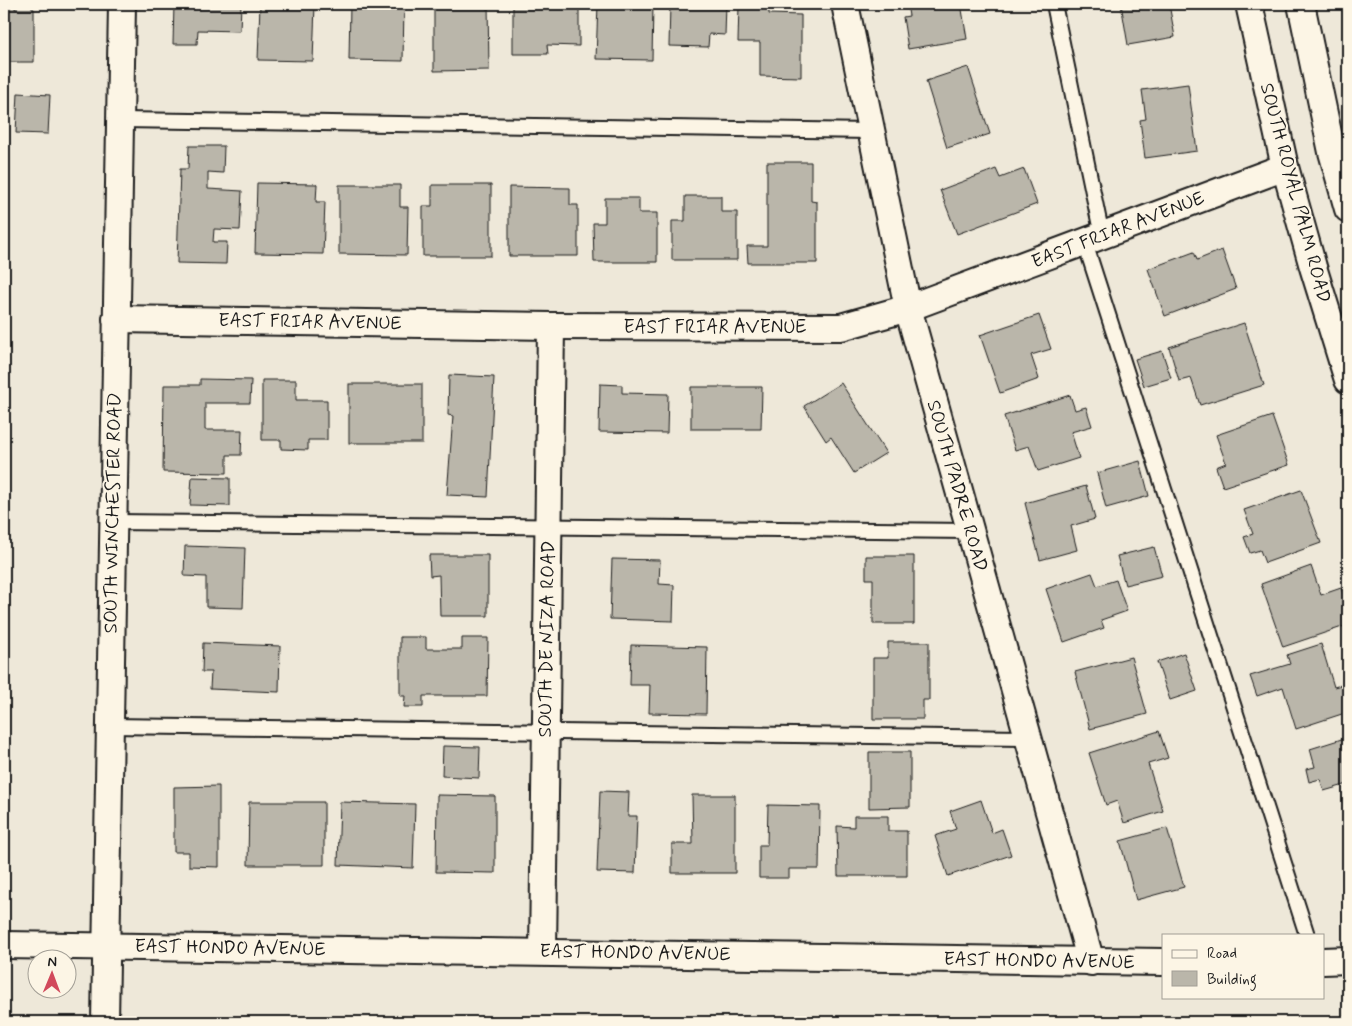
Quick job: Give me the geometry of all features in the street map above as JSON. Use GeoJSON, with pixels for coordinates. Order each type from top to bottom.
{"type":"FeatureCollection","features":[{"type":"Feature","properties":{"kind":"street","name":"SOUTH WINCHESTER ROAD"},"geometry":{"type":"LineString","coordinates":[[104,1022],[122,4]]}},
{"type":"Feature","properties":{"kind":"street","name":"SOUTH PADRE ROAD"},"geometry":{"type":"LineString","coordinates":[[845,4],[908,308],[1091,962]]}},
{"type":"Feature","properties":{"kind":"street","name":"SOUTH ROYAL PALM ROAD"},"geometry":{"type":"LineString","coordinates":[[1249,4],[1285,167],[1312,267],[1348,380]]}},
{"type":"Feature","properties":{"kind":"street"},"geometry":{"type":"LineString","coordinates":[[1301,4],[1340,149],[1348,208]]}},
{"type":"Feature","properties":{"kind":"street","name":"EAST FRIAR AVENUE"},"geometry":{"type":"LineString","coordinates":[[116,319],[551,326],[841,328],[908,308],[1285,167]]}},
{"type":"Feature","properties":{"kind":"street","name":"SOUTH DE NIZA ROAD"},"geometry":{"type":"LineString","coordinates":[[543,952],[551,326]]}},
{"type":"Feature","properties":{"kind":"street","name":"EAST HONDO AVENUE"},"geometry":{"type":"LineString","coordinates":[[4,946],[1162,962]]}},
{"type":"Feature","properties":{"kind":"street"},"geometry":{"type":"LineString","coordinates":[[1324,961],[1348,960]]}},
{"type":"Feature","properties":{"kind":"lane"},"geometry":{"type":"LineString","coordinates":[[1054,4],[1094,239],[1307,934]]}},
{"type":"Feature","properties":{"kind":"lane"},"geometry":{"type":"LineString","coordinates":[[120,120],[871,131]]}},
{"type":"Feature","properties":{"kind":"lane"},"geometry":{"type":"LineString","coordinates":[[113,522],[548,525],[970,531]]}},
{"type":"Feature","properties":{"kind":"lane"},"geometry":{"type":"LineString","coordinates":[[109,726],[1028,738]]}},
{"type":"Feature","properties":{"kind":"building"},"geometry":{"type":"Polygon","coordinates":[[[4,4],[16,4],[15,9],[34,9],[34,62],[4,62],[4,4]]]}},
{"type":"Feature","properties":{"kind":"building"},"geometry":{"type":"Polygon","coordinates":[[[174,4],[241,4],[240,31],[198,30],[197,44],[173,44],[174,4]]]}},
{"type":"Feature","properties":{"kind":"building"},"geometry":{"type":"Polygon","coordinates":[[[260,4],[315,4],[313,61],[258,60],[260,4]]]}},
{"type":"Feature","properties":{"kind":"building"},"geometry":{"type":"Polygon","coordinates":[[[350,4],[404,4],[403,61],[349,60],[350,4]]]}},
{"type":"Feature","properties":{"kind":"building"},"geometry":{"type":"Polygon","coordinates":[[[434,4],[488,4],[489,70],[434,71],[434,4]]]}},
{"type":"Feature","properties":{"kind":"building"},"geometry":{"type":"Polygon","coordinates":[[[513,4],[579,4],[579,46],[547,45],[548,54],[513,54],[513,4]]]}},
{"type":"Feature","properties":{"kind":"building"},"geometry":{"type":"Polygon","coordinates":[[[598,4],[653,4],[652,60],[596,59],[598,4]]]}},
{"type":"Feature","properties":{"kind":"building"},"geometry":{"type":"Polygon","coordinates":[[[670,4],[726,4],[725,35],[709,34],[708,47],[669,46],[670,4]]]}},
{"type":"Feature","properties":{"kind":"building"},"geometry":{"type":"Polygon","coordinates":[[[907,4],[961,4],[967,39],[908,49],[903,17],[909,16],[907,4]]]}},
{"type":"Feature","properties":{"kind":"building"},"geometry":{"type":"Polygon","coordinates":[[[1121,4],[1169,4],[1175,37],[1128,45],[1121,4]]]}},
{"type":"Feature","properties":{"kind":"building"},"geometry":{"type":"Polygon","coordinates":[[[739,5],[769,5],[769,14],[801,15],[801,77],[760,76],[760,42],[738,42],[739,5]]]}},
{"type":"Feature","properties":{"kind":"building"},"geometry":{"type":"Polygon","coordinates":[[[968,67],[990,134],[947,148],[926,81],[968,67]]]}},
{"type":"Feature","properties":{"kind":"building"},"geometry":{"type":"Polygon","coordinates":[[[1188,84],[1197,151],[1145,158],[1140,120],[1146,119],[1142,90],[1188,84]]]}},
{"type":"Feature","properties":{"kind":"building"},"geometry":{"type":"Polygon","coordinates":[[[18,93],[50,95],[48,134],[16,133],[18,93]]]}},
{"type":"Feature","properties":{"kind":"building"},"geometry":{"type":"Polygon","coordinates":[[[189,146],[224,146],[223,173],[208,172],[208,189],[242,191],[240,230],[214,229],[213,242],[227,242],[226,264],[177,263],[180,169],[188,169],[189,146]]]}},
{"type":"Feature","properties":{"kind":"building"},"geometry":{"type":"Polygon","coordinates":[[[767,162],[811,162],[811,201],[817,202],[817,263],[748,263],[747,246],[767,246],[767,162]]]}},
{"type":"Feature","properties":{"kind":"building"},"geometry":{"type":"Polygon","coordinates":[[[996,169],[1000,178],[1024,169],[1037,204],[957,234],[940,190],[996,169]]]}},
{"type":"Feature","properties":{"kind":"building"},"geometry":{"type":"Polygon","coordinates":[[[257,183],[317,184],[316,202],[325,202],[323,254],[255,253],[257,183]]]}},
{"type":"Feature","properties":{"kind":"building"},"geometry":{"type":"Polygon","coordinates":[[[339,185],[400,185],[400,207],[408,207],[407,255],[339,254],[339,185]]]}},
{"type":"Feature","properties":{"kind":"building"},"geometry":{"type":"Polygon","coordinates":[[[432,185],[491,185],[491,256],[423,256],[423,206],[432,206],[432,185]]]}},
{"type":"Feature","properties":{"kind":"building"},"geometry":{"type":"Polygon","coordinates":[[[509,187],[570,188],[570,205],[578,205],[578,256],[509,256],[509,187]]]}},
{"type":"Feature","properties":{"kind":"building"},"geometry":{"type":"Polygon","coordinates":[[[685,196],[721,196],[721,212],[737,212],[737,260],[672,260],[672,221],[685,221],[685,196]]]}},
{"type":"Feature","properties":{"kind":"building"},"geometry":{"type":"Polygon","coordinates":[[[605,198],[639,198],[639,213],[657,213],[657,262],[594,262],[593,223],[605,223],[605,198]]]}},
{"type":"Feature","properties":{"kind":"building"},"geometry":{"type":"Polygon","coordinates":[[[1222,250],[1236,289],[1165,316],[1148,269],[1194,252],[1197,260],[1222,250]]]}},
{"type":"Feature","properties":{"kind":"building"},"geometry":{"type":"Polygon","coordinates":[[[1039,315],[1051,349],[1031,355],[1039,379],[1000,393],[980,335],[1039,315]]]}},
{"type":"Feature","properties":{"kind":"building"},"geometry":{"type":"Polygon","coordinates":[[[1244,323],[1264,385],[1200,405],[1191,378],[1179,381],[1169,347],[1244,323]]]}},
{"type":"Feature","properties":{"kind":"building"},"geometry":{"type":"Polygon","coordinates":[[[1162,351],[1171,378],[1144,386],[1135,359],[1162,351]]]}},
{"type":"Feature","properties":{"kind":"building"},"geometry":{"type":"Polygon","coordinates":[[[449,375],[494,377],[488,497],[447,495],[453,416],[448,415],[449,375]]]}},
{"type":"Feature","properties":{"kind":"building"},"geometry":{"type":"Polygon","coordinates":[[[200,379],[251,380],[250,403],[205,403],[205,430],[242,430],[241,455],[227,455],[227,473],[163,472],[164,385],[200,385],[200,379]]]}},
{"type":"Feature","properties":{"kind":"building"},"geometry":{"type":"Polygon","coordinates":[[[262,380],[296,380],[296,400],[327,400],[327,440],[308,440],[308,450],[281,449],[281,440],[262,440],[262,380]]]}},
{"type":"Feature","properties":{"kind":"building"},"geometry":{"type":"Polygon","coordinates":[[[841,383],[886,453],[854,473],[831,437],[826,441],[804,406],[841,383]]]}},
{"type":"Feature","properties":{"kind":"building"},"geometry":{"type":"Polygon","coordinates":[[[349,384],[422,384],[422,443],[349,443],[349,384]]]}},
{"type":"Feature","properties":{"kind":"building"},"geometry":{"type":"Polygon","coordinates":[[[600,384],[622,385],[622,393],[668,394],[667,433],[599,432],[600,384]]]}},
{"type":"Feature","properties":{"kind":"building"},"geometry":{"type":"Polygon","coordinates":[[[691,387],[762,387],[761,429],[691,429],[691,387]]]}},
{"type":"Feature","properties":{"kind":"building"},"geometry":{"type":"Polygon","coordinates":[[[1070,395],[1075,410],[1086,407],[1092,426],[1071,432],[1079,458],[1038,471],[1029,446],[1015,450],[1004,416],[1070,395]]]}},
{"type":"Feature","properties":{"kind":"building"},"geometry":{"type":"Polygon","coordinates":[[[1272,416],[1289,465],[1223,487],[1216,467],[1226,463],[1216,435],[1272,416]]]}},
{"type":"Feature","properties":{"kind":"building"},"geometry":{"type":"Polygon","coordinates":[[[1140,461],[1149,496],[1106,508],[1097,473],[1140,461]]]}},
{"type":"Feature","properties":{"kind":"building"},"geometry":{"type":"Polygon","coordinates":[[[192,477],[230,478],[230,506],[190,505],[192,477]]]}},
{"type":"Feature","properties":{"kind":"building"},"geometry":{"type":"Polygon","coordinates":[[[1086,486],[1095,519],[1071,526],[1077,550],[1040,560],[1025,503],[1086,486]]]}},
{"type":"Feature","properties":{"kind":"building"},"geometry":{"type":"Polygon","coordinates":[[[1301,490],[1321,543],[1265,563],[1260,550],[1250,553],[1244,537],[1253,534],[1244,510],[1301,490]]]}},
{"type":"Feature","properties":{"kind":"building"},"geometry":{"type":"Polygon","coordinates":[[[185,546],[245,548],[243,608],[206,607],[206,577],[184,576],[185,546]]]}},
{"type":"Feature","properties":{"kind":"building"},"geometry":{"type":"Polygon","coordinates":[[[1154,547],[1162,576],[1125,585],[1117,556],[1154,547]]]}},
{"type":"Feature","properties":{"kind":"building"},"geometry":{"type":"Polygon","coordinates":[[[429,555],[488,555],[488,616],[440,616],[439,575],[430,576],[429,555]]]}},
{"type":"Feature","properties":{"kind":"building"},"geometry":{"type":"Polygon","coordinates":[[[866,556],[914,556],[914,624],[873,624],[873,579],[866,579],[866,556]]]}},
{"type":"Feature","properties":{"kind":"building"},"geometry":{"type":"Polygon","coordinates":[[[612,559],[660,560],[659,584],[674,585],[673,621],[610,619],[612,559]]]}},
{"type":"Feature","properties":{"kind":"building"},"geometry":{"type":"Polygon","coordinates":[[[1311,566],[1321,595],[1341,588],[1348,608],[1348,625],[1283,647],[1261,584],[1311,566]]]}},
{"type":"Feature","properties":{"kind":"building"},"geometry":{"type":"Polygon","coordinates":[[[1092,573],[1097,586],[1116,580],[1127,611],[1101,620],[1104,628],[1064,642],[1046,589],[1092,573]]]}},
{"type":"Feature","properties":{"kind":"building"},"geometry":{"type":"Polygon","coordinates":[[[400,637],[426,637],[426,649],[462,649],[462,638],[488,638],[487,696],[423,696],[423,707],[404,707],[405,696],[400,696],[400,637]]]}},
{"type":"Feature","properties":{"kind":"building"},"geometry":{"type":"Polygon","coordinates":[[[888,642],[929,642],[929,700],[923,700],[923,719],[873,719],[873,658],[888,658],[888,642]]]}},
{"type":"Feature","properties":{"kind":"building"},"geometry":{"type":"Polygon","coordinates":[[[203,643],[280,646],[279,692],[210,689],[211,672],[202,672],[203,643]]]}},
{"type":"Feature","properties":{"kind":"building"},"geometry":{"type":"Polygon","coordinates":[[[1321,644],[1334,687],[1348,683],[1348,712],[1296,729],[1283,687],[1257,696],[1250,676],[1290,664],[1287,655],[1321,644]]]}},
{"type":"Feature","properties":{"kind":"building"},"geometry":{"type":"Polygon","coordinates":[[[631,645],[707,647],[706,714],[649,713],[650,685],[630,685],[631,645]]]}},
{"type":"Feature","properties":{"kind":"building"},"geometry":{"type":"Polygon","coordinates":[[[1184,653],[1197,691],[1170,700],[1157,662],[1184,653]]]}},
{"type":"Feature","properties":{"kind":"building"},"geometry":{"type":"Polygon","coordinates":[[[1131,657],[1147,714],[1090,729],[1075,672],[1131,657]]]}},
{"type":"Feature","properties":{"kind":"building"},"geometry":{"type":"Polygon","coordinates":[[[1159,731],[1168,758],[1148,764],[1163,811],[1124,823],[1117,801],[1106,805],[1089,753],[1159,731]]]}},
{"type":"Feature","properties":{"kind":"building"},"geometry":{"type":"Polygon","coordinates":[[[1348,737],[1348,784],[1324,791],[1320,779],[1309,782],[1306,769],[1315,767],[1310,749],[1348,737]]]}},
{"type":"Feature","properties":{"kind":"building"},"geometry":{"type":"Polygon","coordinates":[[[443,746],[480,747],[479,778],[442,776],[443,746]]]}},
{"type":"Feature","properties":{"kind":"building"},"geometry":{"type":"Polygon","coordinates":[[[869,752],[910,752],[910,807],[869,808],[869,752]]]}},
{"type":"Feature","properties":{"kind":"building"},"geometry":{"type":"Polygon","coordinates":[[[219,786],[219,867],[189,866],[189,852],[174,852],[174,787],[219,786]]]}},
{"type":"Feature","properties":{"kind":"building"},"geometry":{"type":"Polygon","coordinates":[[[600,791],[629,792],[628,816],[637,816],[635,873],[597,872],[600,791]]]}},
{"type":"Feature","properties":{"kind":"building"},"geometry":{"type":"Polygon","coordinates":[[[437,795],[495,796],[495,873],[436,872],[437,795]]]}},
{"type":"Feature","properties":{"kind":"building"},"geometry":{"type":"Polygon","coordinates":[[[692,795],[735,795],[735,873],[672,873],[672,844],[693,844],[692,795]]]}},
{"type":"Feature","properties":{"kind":"building"},"geometry":{"type":"Polygon","coordinates":[[[981,800],[992,833],[1002,829],[1011,855],[948,876],[935,836],[956,829],[950,811],[981,800]]]}},
{"type":"Feature","properties":{"kind":"building"},"geometry":{"type":"Polygon","coordinates":[[[249,802],[324,802],[324,865],[248,865],[249,802]]]}},
{"type":"Feature","properties":{"kind":"building"},"geometry":{"type":"Polygon","coordinates":[[[340,802],[415,804],[413,868],[338,865],[340,802]]]}},
{"type":"Feature","properties":{"kind":"building"},"geometry":{"type":"Polygon","coordinates":[[[768,805],[820,806],[819,869],[789,869],[789,878],[759,878],[759,845],[767,845],[768,805]]]}},
{"type":"Feature","properties":{"kind":"building"},"geometry":{"type":"Polygon","coordinates":[[[854,816],[888,816],[888,831],[907,831],[907,876],[838,876],[837,826],[854,827],[854,816]]]}},
{"type":"Feature","properties":{"kind":"building"},"geometry":{"type":"Polygon","coordinates":[[[1167,828],[1184,887],[1136,900],[1120,841],[1167,828]]]}},
{"type":"Feature","properties":{"kind":"building"},"geometry":{"type":"Polygon","coordinates":[[[178,1020],[247,1022],[178,1022],[178,1020]]]}}]}
